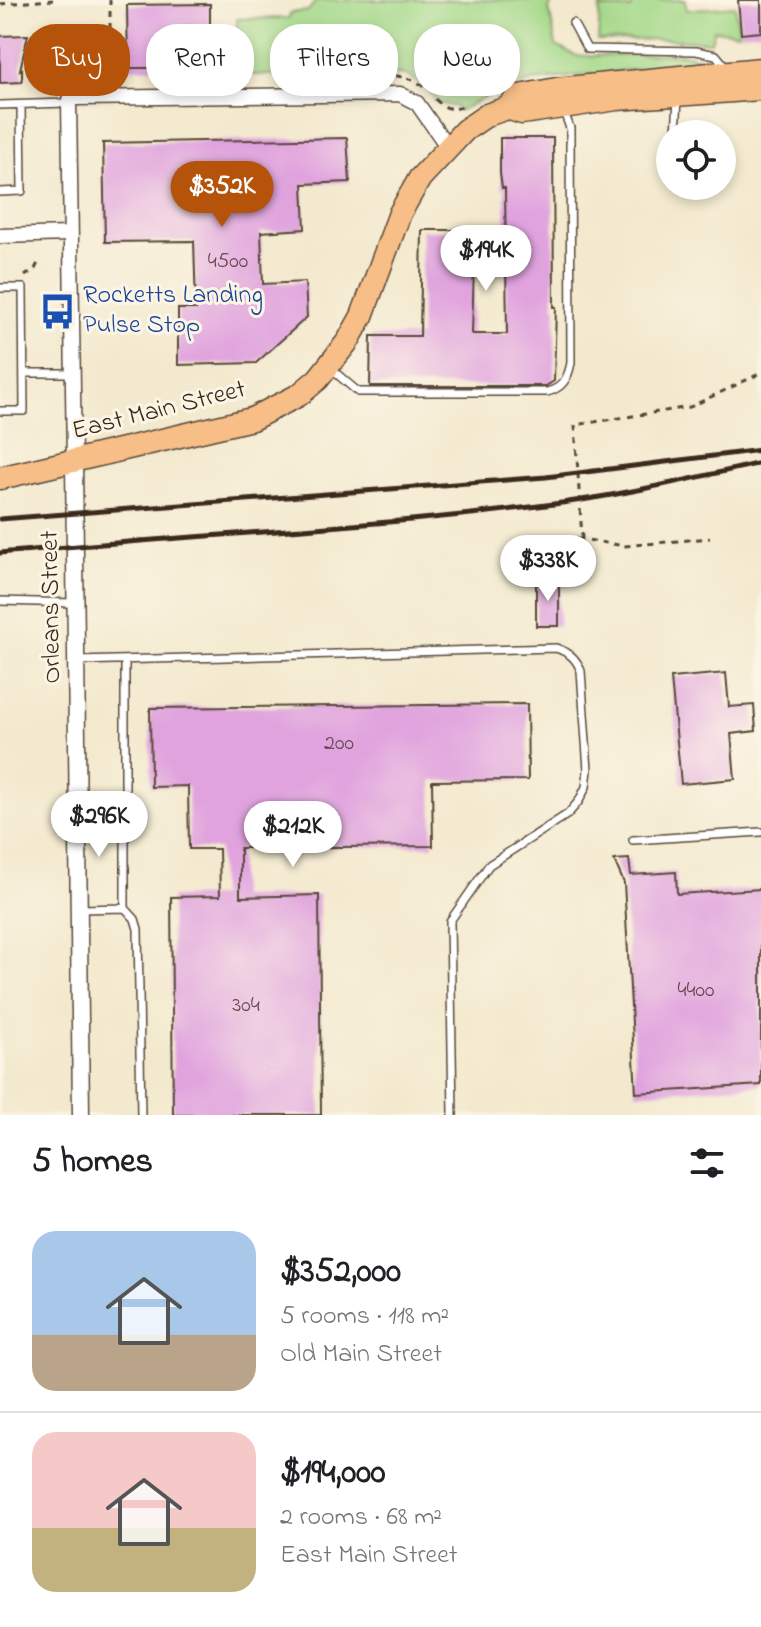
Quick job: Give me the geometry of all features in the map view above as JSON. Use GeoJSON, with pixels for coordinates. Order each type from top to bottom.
{"type":"FeatureCollection","features":[{"type":"Feature","properties":{"kind":"main road","name":"East Main Street"},"geometry":{"type":"LineString","coordinates":[[0,478],[252,419],[299,395],[329,367],[362,316],[410,192],[447,146],[465,130],[487,115],[507,108],[519,96],[761,69]]}},
{"type":"Feature","properties":{"kind":"main road","name":"East Main Street"},"geometry":{"type":"LineString","coordinates":[[507,108],[522,113],[561,106],[761,89]]}},
{"type":"Feature","properties":{"kind":"street"},"geometry":{"type":"LineString","coordinates":[[70,101],[400,94],[417,103],[447,146]]}},
{"type":"Feature","properties":{"kind":"street","name":"Orleans Street"},"geometry":{"type":"LineString","coordinates":[[70,101],[81,1115]]}},
{"type":"Feature","properties":{"kind":"street"},"geometry":{"type":"LineString","coordinates":[[0,236],[70,234]]}},
{"type":"Feature","properties":{"kind":"lane"},"geometry":{"type":"LineString","coordinates":[[573,23],[587,49],[696,51],[716,55],[731,71]]}},
{"type":"Feature","properties":{"kind":"lane"},"geometry":{"type":"LineString","coordinates":[[677,120],[678,95]]}},
{"type":"Feature","properties":{"kind":"lane"},"geometry":{"type":"LineString","coordinates":[[0,105],[70,101]]}},
{"type":"Feature","properties":{"kind":"lane"},"geometry":{"type":"LineString","coordinates":[[0,192],[22,191],[21,105]]}},
{"type":"Feature","properties":{"kind":"lane"},"geometry":{"type":"LineString","coordinates":[[329,367],[358,392],[547,392],[559,388],[571,363],[570,128],[561,106]]}},
{"type":"Feature","properties":{"kind":"lane"},"geometry":{"type":"LineString","coordinates":[[0,288],[23,288],[24,373],[24,411],[0,411]]}},
{"type":"Feature","properties":{"kind":"lane"},"geometry":{"type":"LineString","coordinates":[[24,373],[72,373]]}},
{"type":"Feature","properties":{"kind":"lane"},"geometry":{"type":"LineString","coordinates":[[0,601],[76,603]]}},
{"type":"Feature","properties":{"kind":"lane"},"geometry":{"type":"LineString","coordinates":[[77,661],[556,648],[568,652],[577,660],[581,671],[588,770],[586,787],[568,814],[489,865],[450,921],[453,1115]]}},
{"type":"Feature","properties":{"kind":"lane"},"geometry":{"type":"LineString","coordinates":[[125,660],[125,908],[135,919],[138,929],[141,1115]]}},
{"type":"Feature","properties":{"kind":"lane"},"geometry":{"type":"LineString","coordinates":[[78,814],[125,813]]}},
{"type":"Feature","properties":{"kind":"lane"},"geometry":{"type":"LineString","coordinates":[[633,840],[761,832]]}},
{"type":"Feature","properties":{"kind":"lane"},"geometry":{"type":"LineString","coordinates":[[79,909],[125,908]]}},
{"type":"Feature","properties":{"kind":"path"},"geometry":{"type":"LineString","coordinates":[[0,4],[53,0]]}},
{"type":"Feature","properties":{"kind":"path"},"geometry":{"type":"LineString","coordinates":[[110,0],[110,24]]}},
{"type":"Feature","properties":{"kind":"path"},"geometry":{"type":"LineString","coordinates":[[25,276],[35,269],[39,261]]}},
{"type":"Feature","properties":{"kind":"path"},"geometry":{"type":"LineString","coordinates":[[582,539],[575,425],[690,407],[761,373]]}},
{"type":"Feature","properties":{"kind":"path"},"geometry":{"type":"LineString","coordinates":[[529,539],[582,539],[624,546],[710,538]]}},
{"type":"Feature","properties":{"kind":"green space"},"geometry":{"type":"Polygon","coordinates":[[[317,0],[553,0],[549,9],[556,46],[577,56],[683,54],[704,59],[520,85],[520,24],[414,24],[414,80],[398,74],[398,24],[270,24],[270,75],[254,75],[254,24],[237,24],[237,19],[289,18],[290,13],[308,11],[317,0]]]}},
{"type":"Feature","properties":{"kind":"green space"},"geometry":{"type":"Polygon","coordinates":[[[634,0],[686,0],[686,10],[735,6],[739,33],[714,30],[711,42],[665,39],[598,41],[600,8],[631,9],[634,0]]]}},
{"type":"Feature","properties":{"kind":"green space"},"geometry":{"type":"Polygon","coordinates":[[[433,96],[488,96],[459,111],[456,107],[439,103],[433,96]]]}},
{"type":"Feature","properties":{"kind":"building"},"geometry":{"type":"Polygon","coordinates":[[[738,0],[761,0],[761,32],[741,34],[738,0]]]}},
{"type":"Feature","properties":{"kind":"building"},"geometry":{"type":"Polygon","coordinates":[[[210,4],[210,24],[146,24],[146,68],[130,68],[127,5],[210,4]]]}},
{"type":"Feature","properties":{"kind":"building"},"geometry":{"type":"Polygon","coordinates":[[[24,35],[20,70],[22,82],[0,83],[0,36],[24,35]]]}},
{"type":"Feature","properties":{"kind":"building"},"geometry":{"type":"Polygon","coordinates":[[[347,138],[350,182],[303,184],[305,229],[261,232],[263,284],[305,282],[307,317],[256,363],[178,365],[178,309],[196,309],[194,241],[105,242],[103,143],[347,138]]]}},
{"type":"Feature","properties":{"kind":"building"},"geometry":{"type":"Polygon","coordinates":[[[500,138],[553,138],[554,381],[546,386],[370,386],[371,336],[420,336],[422,230],[475,230],[472,334],[507,334],[505,188],[502,188],[500,173],[500,138]]]}},
{"type":"Feature","properties":{"kind":"building"},"geometry":{"type":"Polygon","coordinates":[[[536,580],[559,580],[559,626],[536,626],[536,580]]]}},
{"type":"Feature","properties":{"kind":"building"},"geometry":{"type":"Polygon","coordinates":[[[726,673],[729,707],[754,705],[756,731],[731,734],[735,779],[681,784],[671,678],[726,673]]]}},
{"type":"Feature","properties":{"kind":"building"},"geometry":{"type":"Polygon","coordinates":[[[527,704],[528,780],[432,781],[433,846],[240,848],[240,897],[319,895],[321,1115],[173,1115],[171,897],[220,896],[219,849],[189,849],[188,786],[151,787],[150,708],[527,704]]]}},
{"type":"Feature","properties":{"kind":"building"},"geometry":{"type":"Polygon","coordinates":[[[629,859],[631,875],[676,872],[677,894],[761,889],[761,1085],[636,1093],[624,883],[614,860],[629,859]]]}},
{"type":"Feature","properties":{"kind":"railway"},"geometry":{"type":"LineString","coordinates":[[0,519],[546,477],[761,450]]}},
{"type":"Feature","properties":{"kind":"railway"},"geometry":{"type":"LineString","coordinates":[[0,553],[342,526],[546,505],[654,487],[761,463]]}},
{"type":"Feature","properties":{"kind":"place","name":"Rocketts Landing Pulse Stop"},"geometry":{"type":"Point","coordinates":[57,311]}}]}
